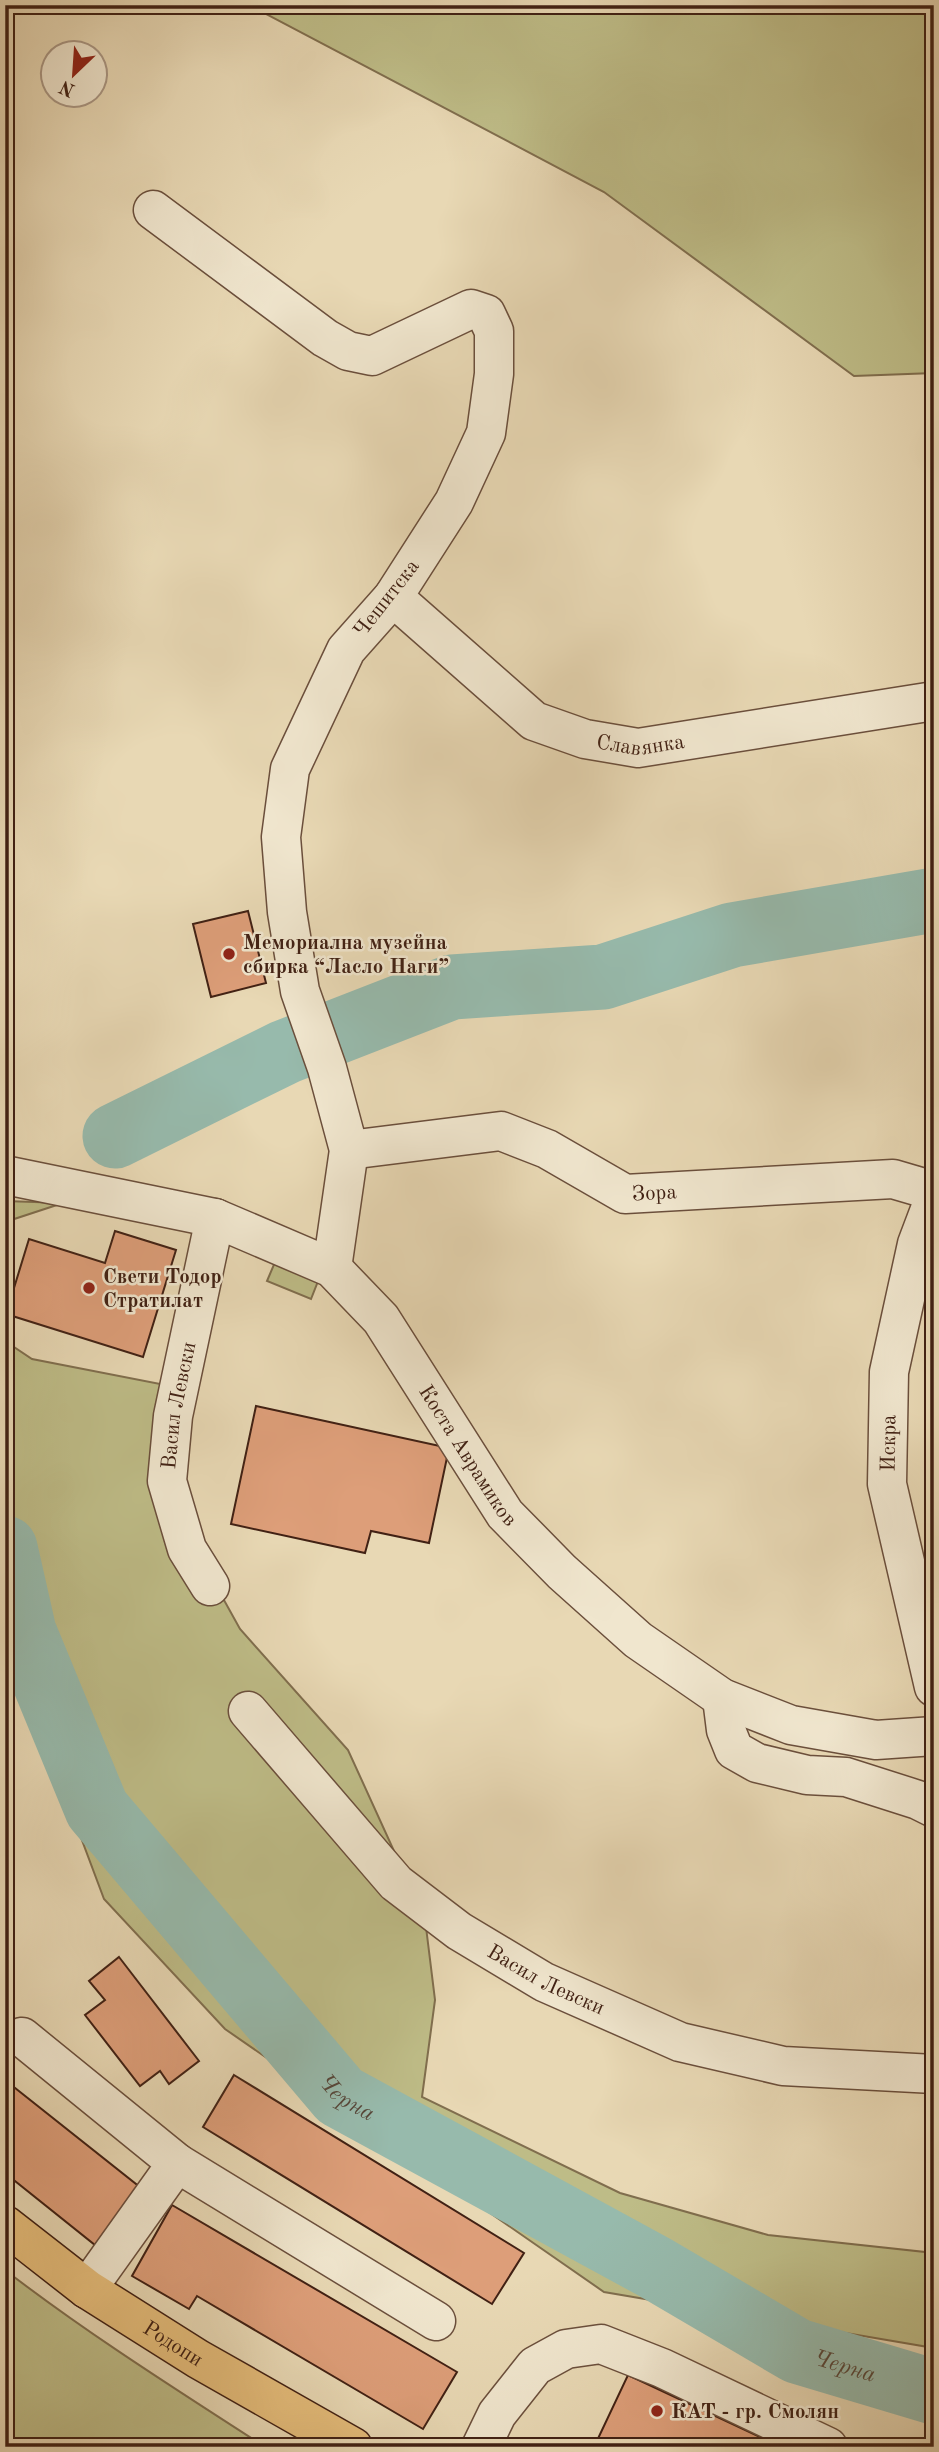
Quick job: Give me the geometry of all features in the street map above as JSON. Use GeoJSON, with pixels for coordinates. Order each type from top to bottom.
{"type":"FeatureCollection","features":[{"type":"Feature","properties":{"kind":"main road","name":"Родопи"},"geometry":{"type":"LineString","coordinates":[[5,2225],[87,2289],[198,2359],[353,2447]]}},
{"type":"Feature","properties":{"kind":"street","name":"Чешитска"},"geometry":{"type":"LineString","coordinates":[[153,210],[325,338],[348,351],[372,356],[471,309],[486,314],[494,331],[494,374],[486,433],[454,502],[393,597],[346,650],[290,769],[281,837],[287,912],[300,991],[327,1068],[349,1150],[332,1268]]}},
{"type":"Feature","properties":{"kind":"street","name":"Славянка"},"geometry":{"type":"LineString","coordinates":[[393,597],[534,721],[585,739],[638,748],[934,701]]}},
{"type":"Feature","properties":{"kind":"street","name":"Зора"},"geometry":{"type":"LineString","coordinates":[[349,1150],[501,1131],[547,1149],[625,1194],[893,1180],[934,1191]]}},
{"type":"Feature","properties":{"kind":"street","name":"Коста Аврамиков"},"geometry":{"type":"LineString","coordinates":[[5,1175],[215,1218],[332,1268],[381,1319],[505,1514],[562,1572],[638,1640],[722,1698],[791,1725],[876,1740],[934,1736]]}},
{"type":"Feature","properties":{"kind":"street","name":"Искра"},"geometry":{"type":"LineString","coordinates":[[934,1199],[917,1244],[888,1372],[887,1472],[887,1484],[934,1687]]}},
{"type":"Feature","properties":{"kind":"street","name":"Васил Левски"},"geometry":{"type":"LineString","coordinates":[[210,1586],[187,1549],[167,1482],[173,1416],[215,1218]]}},
{"type":"Feature","properties":{"kind":"street"},"geometry":{"type":"LineString","coordinates":[[722,1698],[726,1730],[734,1750],[757,1763],[807,1775],[846,1777],[918,1800],[934,1808]]}},
{"type":"Feature","properties":{"kind":"street","name":"Васил Левски"},"geometry":{"type":"LineString","coordinates":[[248,1711],[396,1883],[459,1931],[544,1983],[680,2042],[783,2066],[934,2074]]}},
{"type":"Feature","properties":{"kind":"street"},"geometry":{"type":"LineString","coordinates":[[22,2037],[177,2163],[436,2321]]}},
{"type":"Feature","properties":{"kind":"street"},"geometry":{"type":"LineString","coordinates":[[87,2289],[177,2163]]}},
{"type":"Feature","properties":{"kind":"street"},"geometry":{"type":"LineString","coordinates":[[481,2447],[497,2414],[535,2366],[566,2348],[601,2344],[662,2368],[828,2447]]}},
{"type":"Feature","properties":{"kind":"shaded area"},"geometry":{"type":"Polygon","coordinates":[[[249,5],[934,5],[934,373],[854,376],[604,192],[249,5]]]}},
{"type":"Feature","properties":{"kind":"shaded area"},"geometry":{"type":"Polygon","coordinates":[[[5,1201],[63,1203],[5,1222],[5,1201]]]}},
{"type":"Feature","properties":{"kind":"shaded area"},"geometry":{"type":"Polygon","coordinates":[[[281,1248],[324,1266],[311,1299],[267,1281],[281,1248]]]}},
{"type":"Feature","properties":{"kind":"shaded area"},"geometry":{"type":"Polygon","coordinates":[[[5,1341],[32,1359],[186,1389],[184,1528],[240,1629],[348,1750],[425,1919],[435,2000],[422,2097],[620,2193],[768,2235],[934,2253],[934,2348],[604,2292],[225,2029],[104,1899],[5,1635],[5,1341]]]}},
{"type":"Feature","properties":{"kind":"shaded area"},"geometry":{"type":"Polygon","coordinates":[[[5,2270],[101,2339],[265,2447],[5,2447],[5,2270]]]}},
{"type":"Feature","properties":{"kind":"building","name":"Мемориална музейна сбирка “Ласло Наги”"},"geometry":{"type":"Polygon","coordinates":[[[248,911],[266,983],[211,997],[193,924],[248,911]]]}},
{"type":"Feature","properties":{"kind":"building","name":"Свети Тодор Стратилат"},"geometry":{"type":"Polygon","coordinates":[[[115,1231],[176,1250],[143,1357],[6,1314],[29,1239],[105,1263],[115,1231]]]}},
{"type":"Feature","properties":{"kind":"building"},"geometry":{"type":"Polygon","coordinates":[[[256,1406],[449,1448],[429,1543],[371,1531],[365,1553],[231,1524],[256,1406]]]}},
{"type":"Feature","properties":{"kind":"building"},"geometry":{"type":"Polygon","coordinates":[[[119,1957],[199,2061],[169,2084],[160,2071],[140,2086],[85,2015],[105,2000],[89,1981],[119,1957]]]}},
{"type":"Feature","properties":{"kind":"building"},"geometry":{"type":"Polygon","coordinates":[[[234,2075],[524,2253],[492,2304],[203,2127],[234,2075]]]}},
{"type":"Feature","properties":{"kind":"building"},"geometry":{"type":"Polygon","coordinates":[[[5,2080],[141,2188],[95,2245],[5,2173],[5,2080]]]}},
{"type":"Feature","properties":{"kind":"building"},"geometry":{"type":"Polygon","coordinates":[[[172,2205],[457,2372],[423,2429],[197,2296],[189,2309],[132,2276],[172,2205]]]}},
{"type":"Feature","properties":{"kind":"building","name":"КАТ - гр. Смолян"},"geometry":{"type":"Polygon","coordinates":[[[628,2375],[781,2447],[594,2447],[628,2375]]]}},
{"type":"Feature","properties":{"kind":"waterway"},"geometry":{"type":"LineString","coordinates":[[115,1136],[285,1052],[452,987],[603,977],[732,935],[934,900]]}},
{"type":"Feature","properties":{"kind":"waterway","name":"Черна"},"geometry":{"type":"LineString","coordinates":[[5,1548],[24,1632],[97,1809],[340,2096],[654,2267],[797,2351],[934,2392]]}},
{"type":"Feature","properties":{"kind":"place","name":"Мемориална музейна сбирка “Ласло Наги”"},"geometry":{"type":"Point","coordinates":[229,954]}},
{"type":"Feature","properties":{"kind":"place","name":"Свети Тодор Стратилат"},"geometry":{"type":"Point","coordinates":[89,1288]}},
{"type":"Feature","properties":{"kind":"place","name":"КАТ - гр. Смолян"},"geometry":{"type":"Point","coordinates":[657,2411]}}]}
